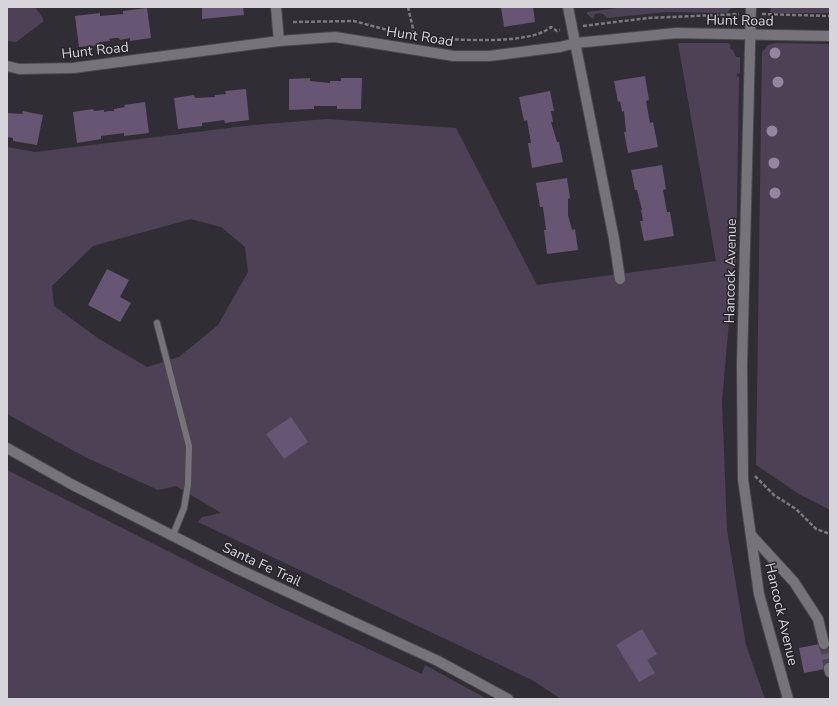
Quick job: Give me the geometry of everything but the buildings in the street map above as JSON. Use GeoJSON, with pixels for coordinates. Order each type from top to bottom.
{"type":"FeatureCollection","features":[{"type":"Feature","properties":{"kind":"street"},"geometry":{"type":"LineString","coordinates":[[276,7],[279,41]]}},
{"type":"Feature","properties":{"kind":"street"},"geometry":{"type":"LineString","coordinates":[[568,7],[614,239],[620,279]]}},
{"type":"Feature","properties":{"kind":"street","name":"Hancock Avenue"},"geometry":{"type":"LineString","coordinates":[[751,10],[749,35],[742,366],[743,479],[759,594],[788,699]]}},
{"type":"Feature","properties":{"kind":"street","name":"Hunt Road"},"geometry":{"type":"LineString","coordinates":[[7,66],[19,69],[73,68],[279,41],[335,37],[454,56],[489,56],[560,47],[576,43],[676,33],[830,36]]}},
{"type":"Feature","properties":{"kind":"street","name":"Santa Fe Trail"},"geometry":{"type":"LineString","coordinates":[[7,448],[71,484],[236,568],[438,661],[508,699]]}},
{"type":"Feature","properties":{"kind":"street","name":"Hancock Avenue"},"geometry":{"type":"LineString","coordinates":[[751,535],[794,582],[818,619],[824,644]]}},
{"type":"Feature","properties":{"kind":"lane"},"geometry":{"type":"LineString","coordinates":[[156,323],[189,446],[188,484],[184,508],[173,536]]}},
{"type":"Feature","properties":{"kind":"path"},"geometry":{"type":"LineString","coordinates":[[408,7],[415,37]]}},
{"type":"Feature","properties":{"kind":"path"},"geometry":{"type":"LineString","coordinates":[[292,22],[354,22],[415,37],[478,40],[520,38],[545,33],[551,28],[557,31],[648,18],[751,10],[830,16]]}},
{"type":"Feature","properties":{"kind":"path"},"geometry":{"type":"LineString","coordinates":[[743,465],[774,495],[796,509],[816,529],[830,534]]}},
{"type":"Feature","properties":{"kind":"shaded area"},"geometry":{"type":"Polygon","coordinates":[[[10,7],[35,7],[43,18],[43,22],[16,42],[7,41],[7,9],[10,7]]]}},
{"type":"Feature","properties":{"kind":"shaded area"},"geometry":{"type":"Polygon","coordinates":[[[625,7],[732,7],[727,13],[666,12],[607,18],[603,14],[599,13],[595,14],[593,19],[587,14],[587,12],[625,7]]]}},
{"type":"Feature","properties":{"kind":"shaded area"},"geometry":{"type":"Polygon","coordinates":[[[771,7],[830,7],[830,13],[775,13],[770,12],[771,7]]]}},
{"type":"Feature","properties":{"kind":"shaded area"},"geometry":{"type":"Polygon","coordinates":[[[678,43],[728,43],[731,45],[730,48],[733,50],[736,57],[740,57],[740,73],[737,74],[737,77],[739,77],[736,268],[733,268],[733,272],[735,273],[733,320],[729,321],[722,401],[727,530],[746,645],[765,699],[561,699],[532,680],[198,522],[202,517],[221,513],[176,486],[158,490],[85,457],[7,414],[7,147],[35,152],[253,125],[327,119],[456,128],[537,285],[716,261],[678,43]],[[191,219],[93,246],[52,286],[54,306],[99,339],[147,367],[179,357],[218,325],[248,272],[245,247],[221,227],[191,219]]]}},
{"type":"Feature","properties":{"kind":"shaded area"},"geometry":{"type":"Polygon","coordinates":[[[776,43],[830,44],[830,510],[799,494],[756,465],[762,52],[768,45],[776,43]]]}},
{"type":"Feature","properties":{"kind":"shaded area"},"geometry":{"type":"Polygon","coordinates":[[[7,470],[277,606],[422,674],[425,665],[487,699],[7,699],[7,470]]]}},
{"type":"Feature","properties":{"kind":"tunnel"},"geometry":{"type":"LineString","coordinates":[[824,644],[829,668]]}}]}
